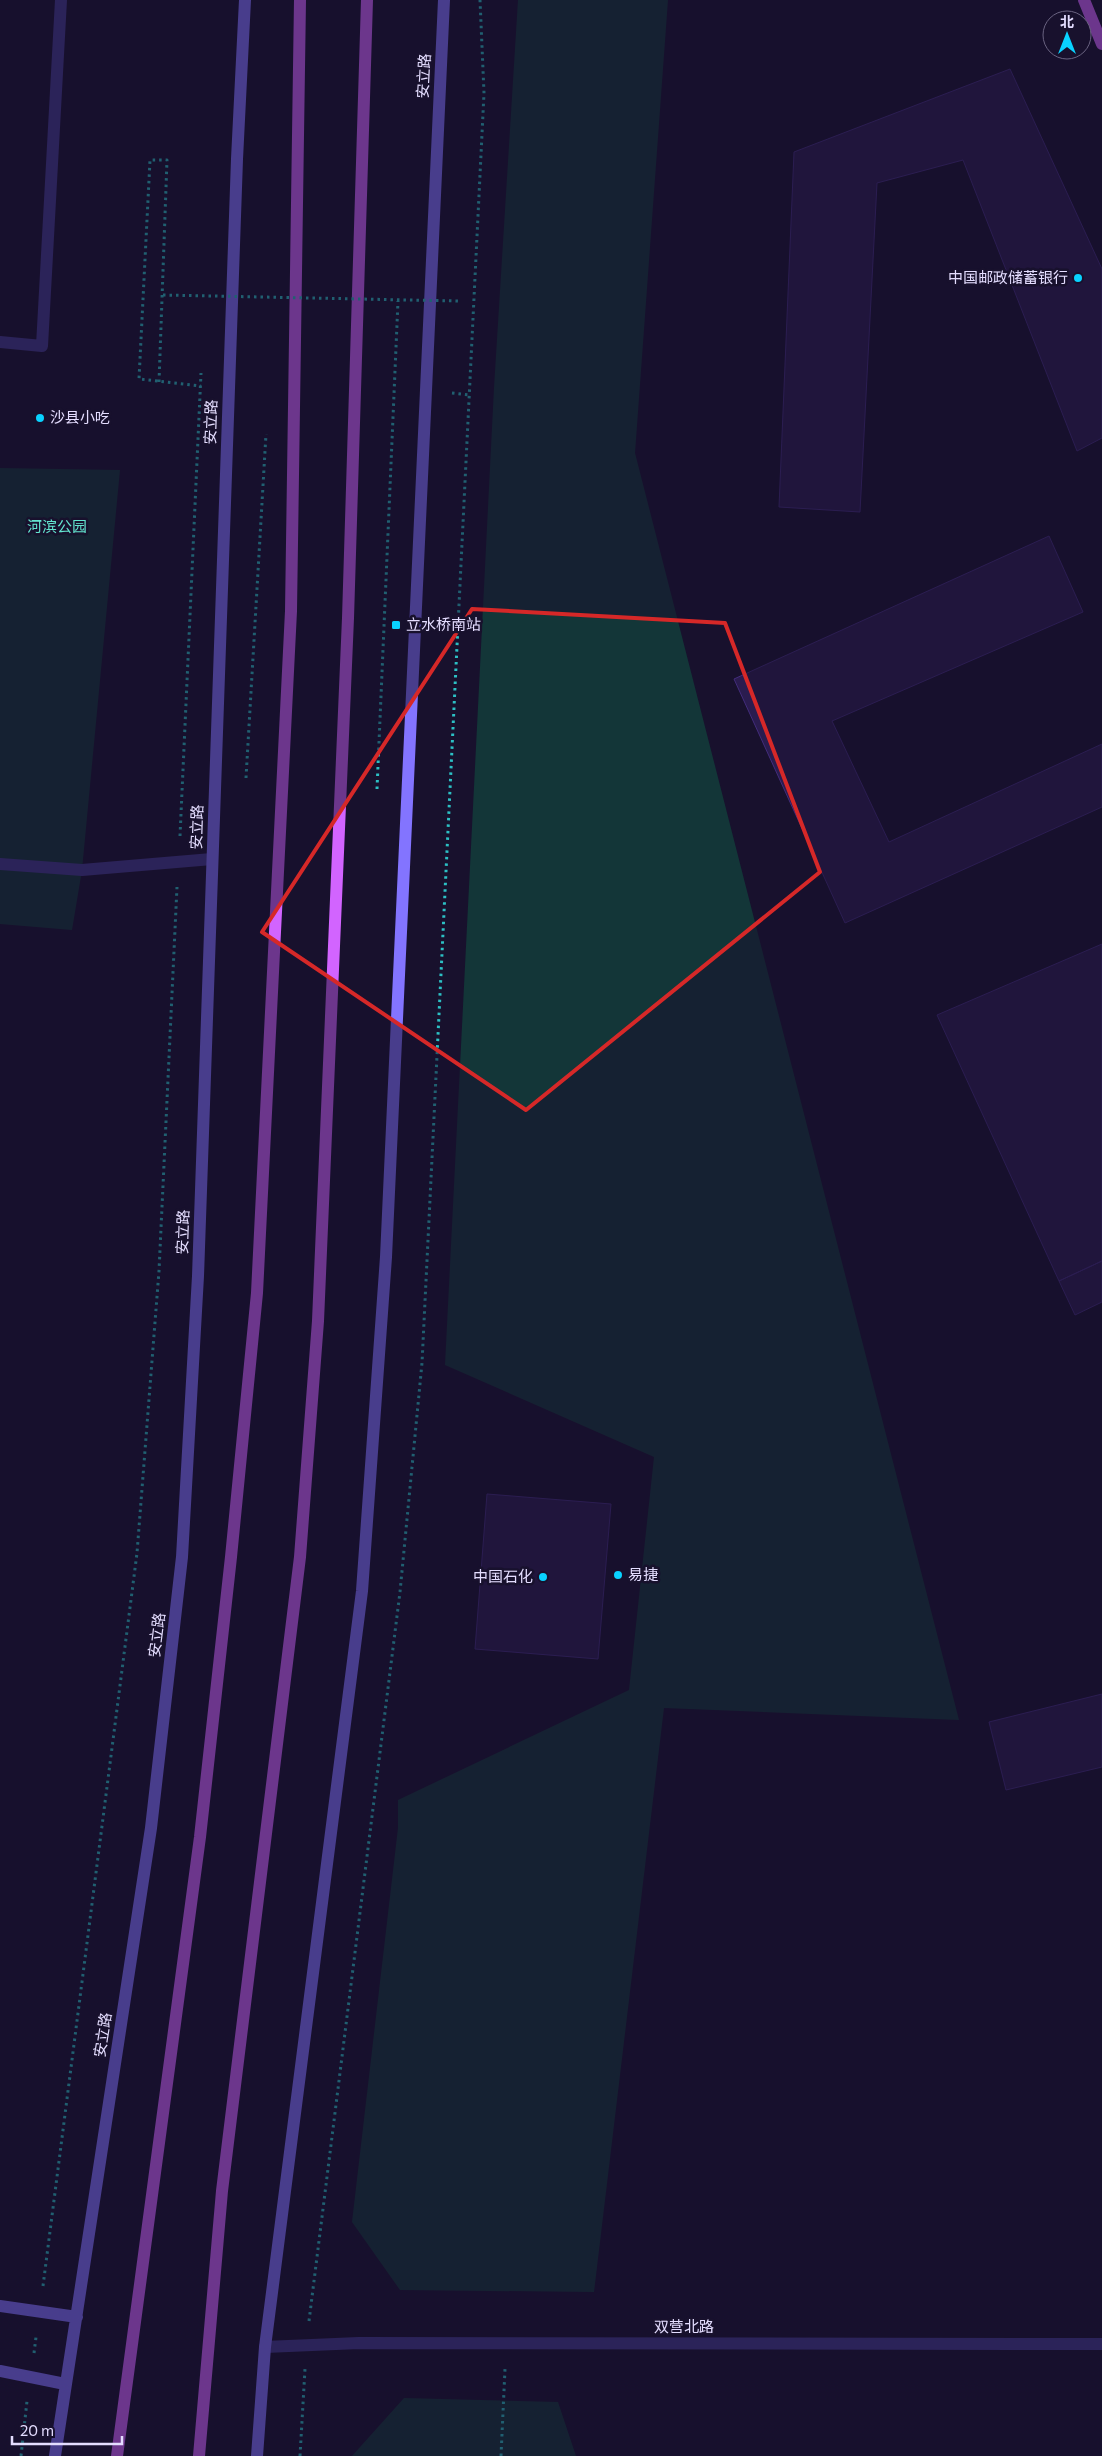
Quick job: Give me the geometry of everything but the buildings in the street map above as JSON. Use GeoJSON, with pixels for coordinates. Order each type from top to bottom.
{"type":"FeatureCollection","features":[{"type":"Feature","properties":{"kind":"main road"},"geometry":{"type":"LineString","coordinates":[[117,2456],[200,1837],[231,1557],[257,1293],[291,611],[300,0]]}},
{"type":"Feature","properties":{"kind":"main road"},"geometry":{"type":"LineString","coordinates":[[199,2456],[222,2191],[300,1557],[318,1321],[348,618],[367,0]]}},
{"type":"Feature","properties":{"kind":"main road"},"geometry":{"type":"LineString","coordinates":[[1084,0],[1102,44]]}},
{"type":"Feature","properties":{"kind":"street"},"geometry":{"type":"LineString","coordinates":[[0,342],[42,346],[61,0]]}},
{"type":"Feature","properties":{"kind":"street","name":"安立路"},"geometry":{"type":"LineString","coordinates":[[54,2456],[77,2317],[151,1828],[182,1557],[198,1276],[245,0]]}},
{"type":"Feature","properties":{"kind":"street","name":"安立路"},"geometry":{"type":"LineString","coordinates":[[257,2456],[266,2347],[362,1591],[386,1257],[444,0]]}},
{"type":"Feature","properties":{"kind":"street"},"geometry":{"type":"LineString","coordinates":[[0,864],[82,870],[179,861],[212,860]]}},
{"type":"Feature","properties":{"kind":"street"},"geometry":{"type":"LineString","coordinates":[[0,2306],[77,2317]]}},
{"type":"Feature","properties":{"kind":"street","name":"双营北路"},"geometry":{"type":"LineString","coordinates":[[266,2347],[359,2343],[1102,2344]]}},
{"type":"Feature","properties":{"kind":"street"},"geometry":{"type":"LineString","coordinates":[[0,2371],[65,2384]]}},
{"type":"Feature","properties":{"kind":"path"},"geometry":{"type":"LineString","coordinates":[[159,382],[166,160],[150,160],[139,379],[159,382],[201,386]]}},
{"type":"Feature","properties":{"kind":"path"},"geometry":{"type":"LineString","coordinates":[[205,287],[205,296]]}},
{"type":"Feature","properties":{"kind":"path"},"geometry":{"type":"LineString","coordinates":[[163,295],[458,301]]}},
{"type":"Feature","properties":{"kind":"path"},"geometry":{"type":"LineString","coordinates":[[377,789],[398,301]]}},
{"type":"Feature","properties":{"kind":"path"},"geometry":{"type":"LineString","coordinates":[[20,2456],[138,1553],[160,1271],[202,366]]}},
{"type":"Feature","properties":{"kind":"path"},"geometry":{"type":"LineString","coordinates":[[452,393],[469,395]]}},
{"type":"Feature","properties":{"kind":"path"},"geometry":{"type":"LineString","coordinates":[[246,778],[266,425]]}},
{"type":"Feature","properties":{"kind":"path"},"geometry":{"type":"LineString","coordinates":[[501,2456],[506,2344]]}},
{"type":"Feature","properties":{"kind":"highlighted area"},"geometry":{"type":"Polygon","coordinates":[[[472,609],[725,623],[820,872],[526,1110],[262,932],[472,609]]]}},
{"type":"Feature","properties":{"kind":"green space"},"geometry":{"type":"Polygon","coordinates":[[[518,0],[668,0],[635,453],[959,1720],[664,1708],[594,2292],[400,2290],[352,2222],[398,1828],[398,1800],[629,1690],[654,1457],[445,1365],[494,388],[518,0]]]}},
{"type":"Feature","properties":{"kind":"green space","name":"河滨公园"},"geometry":{"type":"Polygon","coordinates":[[[0,468],[120,470],[82,870],[72,930],[0,924],[0,468]]]}},
{"type":"Feature","properties":{"kind":"green space"},"geometry":{"type":"Polygon","coordinates":[[[404,2398],[558,2402],[576,2456],[352,2456],[404,2398]]]}},
{"type":"Feature","properties":{"kind":"place","name":"中国邮政储蓄银行"},"geometry":{"type":"Point","coordinates":[1078,278]}},
{"type":"Feature","properties":{"kind":"place","name":"沙县小吃"},"geometry":{"type":"Point","coordinates":[40,418]}},
{"type":"Feature","properties":{"kind":"place","name":"立水桥南站"},"geometry":{"type":"Point","coordinates":[396,625]}},
{"type":"Feature","properties":{"kind":"place","name":"易捷"},"geometry":{"type":"Point","coordinates":[618,1575]}},
{"type":"Feature","properties":{"kind":"place","name":"中国石化"},"geometry":{"type":"Point","coordinates":[543,1577]}}]}
